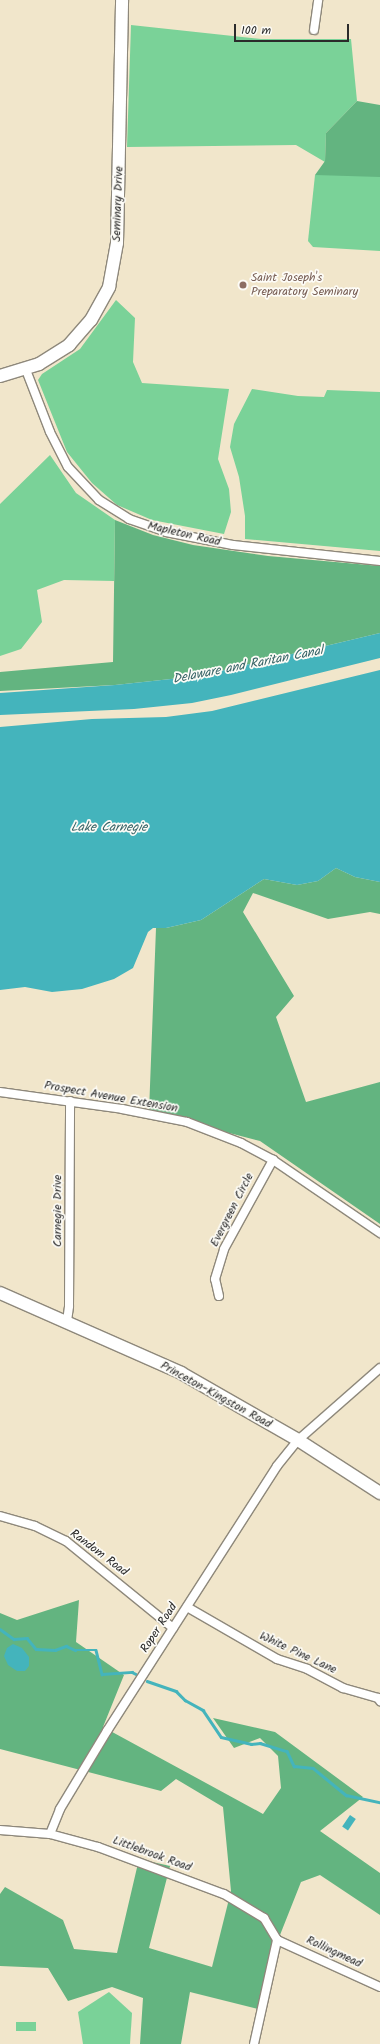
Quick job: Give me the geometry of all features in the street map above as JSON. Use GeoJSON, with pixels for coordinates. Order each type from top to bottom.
{"type":"FeatureCollection","features":[{"type":"Feature","properties":{"kind":"street","name":"Seminary Drive"},"geometry":{"type":"LineString","coordinates":[[26,370],[52,357],[80,334],[91,320],[110,281],[117,243],[122,0]]}},
{"type":"Feature","properties":{"kind":"street"},"geometry":{"type":"LineString","coordinates":[[314,30],[318,0]]}},
{"type":"Feature","properties":{"kind":"street"},"geometry":{"type":"LineString","coordinates":[[0,376],[26,370]]}},
{"type":"Feature","properties":{"kind":"street","name":"Mapleton Road"},"geometry":{"type":"LineString","coordinates":[[26,370],[50,432],[68,467],[99,500],[129,519],[166,532],[226,543],[380,561]]}},
{"type":"Feature","properties":{"kind":"street","name":"Prospect Avenue Extension"},"geometry":{"type":"LineString","coordinates":[[0,1092],[70,1101],[187,1122],[241,1143],[273,1160],[380,1233]]}},
{"type":"Feature","properties":{"kind":"street","name":"Carnegie Drive"},"geometry":{"type":"LineString","coordinates":[[67,1321],[69,1306],[70,1101]]}},
{"type":"Feature","properties":{"kind":"street","name":"Evergreen Circle"},"geometry":{"type":"LineString","coordinates":[[219,1296],[215,1279],[224,1249],[273,1160]]}},
{"type":"Feature","properties":{"kind":"street","name":"Princeton-Kingston Road"},"geometry":{"type":"LineString","coordinates":[[0,1293],[67,1321],[181,1373],[298,1440],[380,1493]]}},
{"type":"Feature","properties":{"kind":"street","name":"Roper Road"},"geometry":{"type":"LineString","coordinates":[[50,1834],[60,1809],[173,1628],[277,1466],[298,1440],[380,1368]]}},
{"type":"Feature","properties":{"kind":"street","name":"Random Road"},"geometry":{"type":"LineString","coordinates":[[0,1516],[35,1526],[66,1541],[173,1628]]}},
{"type":"Feature","properties":{"kind":"street","name":"White Pine Lane"},"geometry":{"type":"LineString","coordinates":[[187,1607],[277,1659],[307,1669],[344,1688],[380,1701]]}},
{"type":"Feature","properties":{"kind":"street","name":"Littlebrook Road"},"geometry":{"type":"LineString","coordinates":[[0,1830],[50,1834],[120,1854],[224,1894],[264,1918],[278,1940]]}},
{"type":"Feature","properties":{"kind":"street"},"geometry":{"type":"LineString","coordinates":[[254,2044],[278,1940]]}},
{"type":"Feature","properties":{"kind":"street","name":"Rollingmead"},"geometry":{"type":"LineString","coordinates":[[278,1940],[380,1986]]}},
{"type":"Feature","properties":{"kind":"green space"},"geometry":{"type":"Polygon","coordinates":[[[131,25],[261,39],[351,39],[357,101],[326,133],[325,162],[296,145],[127,147],[131,25]]]}},
{"type":"Feature","properties":{"kind":"green space"},"geometry":{"type":"Polygon","coordinates":[[[357,101],[380,105],[380,177],[315,175],[325,161],[326,133],[357,101]]]}},
{"type":"Feature","properties":{"kind":"green space"},"geometry":{"type":"Polygon","coordinates":[[[380,171],[380,251],[313,247],[308,241],[315,175],[380,171]]]}},
{"type":"Feature","properties":{"kind":"green space"},"geometry":{"type":"Polygon","coordinates":[[[116,300],[135,318],[133,362],[142,383],[229,389],[218,459],[229,489],[231,512],[224,534],[152,520],[117,505],[92,483],[67,452],[38,380],[42,374],[80,349],[116,300]]]}},
{"type":"Feature","properties":{"kind":"green space"},"geometry":{"type":"Polygon","coordinates":[[[252,389],[298,396],[324,397],[327,390],[380,392],[380,551],[245,539],[245,516],[239,477],[230,447],[234,424],[252,389]]]}},
{"type":"Feature","properties":{"kind":"green space"},"geometry":{"type":"Polygon","coordinates":[[[50,455],[76,493],[115,520],[114,581],[64,580],[37,590],[42,622],[21,649],[0,656],[0,504],[50,455]]]}},
{"type":"Feature","properties":{"kind":"green space"},"geometry":{"type":"Polygon","coordinates":[[[115,520],[153,535],[193,545],[268,556],[380,566],[380,633],[199,676],[115,685],[0,691],[0,672],[113,662],[115,520]]]}},
{"type":"Feature","properties":{"kind":"green space"},"geometry":{"type":"Polygon","coordinates":[[[336,868],[355,877],[380,882],[380,914],[370,912],[328,919],[253,893],[243,912],[294,996],[276,1017],[306,1102],[380,1082],[380,1224],[260,1141],[149,1112],[156,928],[166,928],[201,920],[264,879],[297,885],[318,881],[336,868]]]}},
{"type":"Feature","properties":{"kind":"green space"},"geometry":{"type":"Polygon","coordinates":[[[79,1600],[76,1642],[124,1675],[103,1727],[263,1814],[281,1788],[278,1756],[260,1738],[234,1748],[213,1718],[275,1732],[363,1797],[320,1831],[380,1873],[380,1915],[320,1875],[301,1882],[280,1935],[262,2010],[190,1992],[181,2044],[140,2044],[143,1998],[112,1987],[68,2001],[48,1968],[0,1966],[0,1894],[5,1887],[63,1920],[74,1949],[117,1953],[139,1859],[170,1866],[149,1948],[212,1967],[231,1891],[223,1807],[176,1779],[161,1791],[0,1749],[0,1613],[17,1620],[79,1600]]]}},
{"type":"Feature","properties":{"kind":"green space"},"geometry":{"type":"Polygon","coordinates":[[[109,1992],[132,2013],[130,2044],[83,2044],[78,2012],[109,1992]]]}},
{"type":"Feature","properties":{"kind":"green space"},"geometry":{"type":"Polygon","coordinates":[[[16,2022],[36,2022],[36,2031],[16,2031],[16,2022]]]}},
{"type":"Feature","properties":{"kind":"water","name":"Delaware and Raritan Canal"},"geometry":{"type":"Polygon","coordinates":[[[380,633],[380,658],[231,695],[192,703],[134,709],[0,715],[0,693],[115,685],[199,676],[380,633]]]}},
{"type":"Feature","properties":{"kind":"water","name":"Lake Carnegie"},"geometry":{"type":"Polygon","coordinates":[[[380,670],[380,882],[355,877],[336,868],[318,881],[297,885],[264,879],[201,920],[166,928],[153,928],[148,932],[133,968],[114,979],[82,989],[52,992],[25,987],[0,990],[0,727],[92,719],[166,717],[212,711],[380,670]]]}},
{"type":"Feature","properties":{"kind":"water"},"geometry":{"type":"Polygon","coordinates":[[[13,1644],[22,1648],[29,1657],[29,1666],[25,1671],[17,1671],[8,1665],[4,1656],[7,1648],[13,1644]]]}},
{"type":"Feature","properties":{"kind":"water"},"geometry":{"type":"Polygon","coordinates":[[[350,1815],[356,1819],[348,1831],[342,1827],[350,1815]]]}},
{"type":"Feature","properties":{"kind":"waterway"},"geometry":{"type":"LineString","coordinates":[[0,1629],[14,1639],[27,1638],[36,1649],[55,1650],[66,1646],[75,1650],[96,1650],[102,1674],[132,1672],[136,1674]]}},
{"type":"Feature","properties":{"kind":"waterway"},"geometry":{"type":"LineString","coordinates":[[147,1681],[176,1691],[185,1700],[203,1710],[221,1737],[251,1744],[260,1743],[287,1751],[294,1766],[313,1768],[346,1795],[380,1802]]}},
{"type":"Feature","properties":{"kind":"place","name":"Saint Joseph's Preparatory Seminary"},"geometry":{"type":"Point","coordinates":[243,285]}}]}
